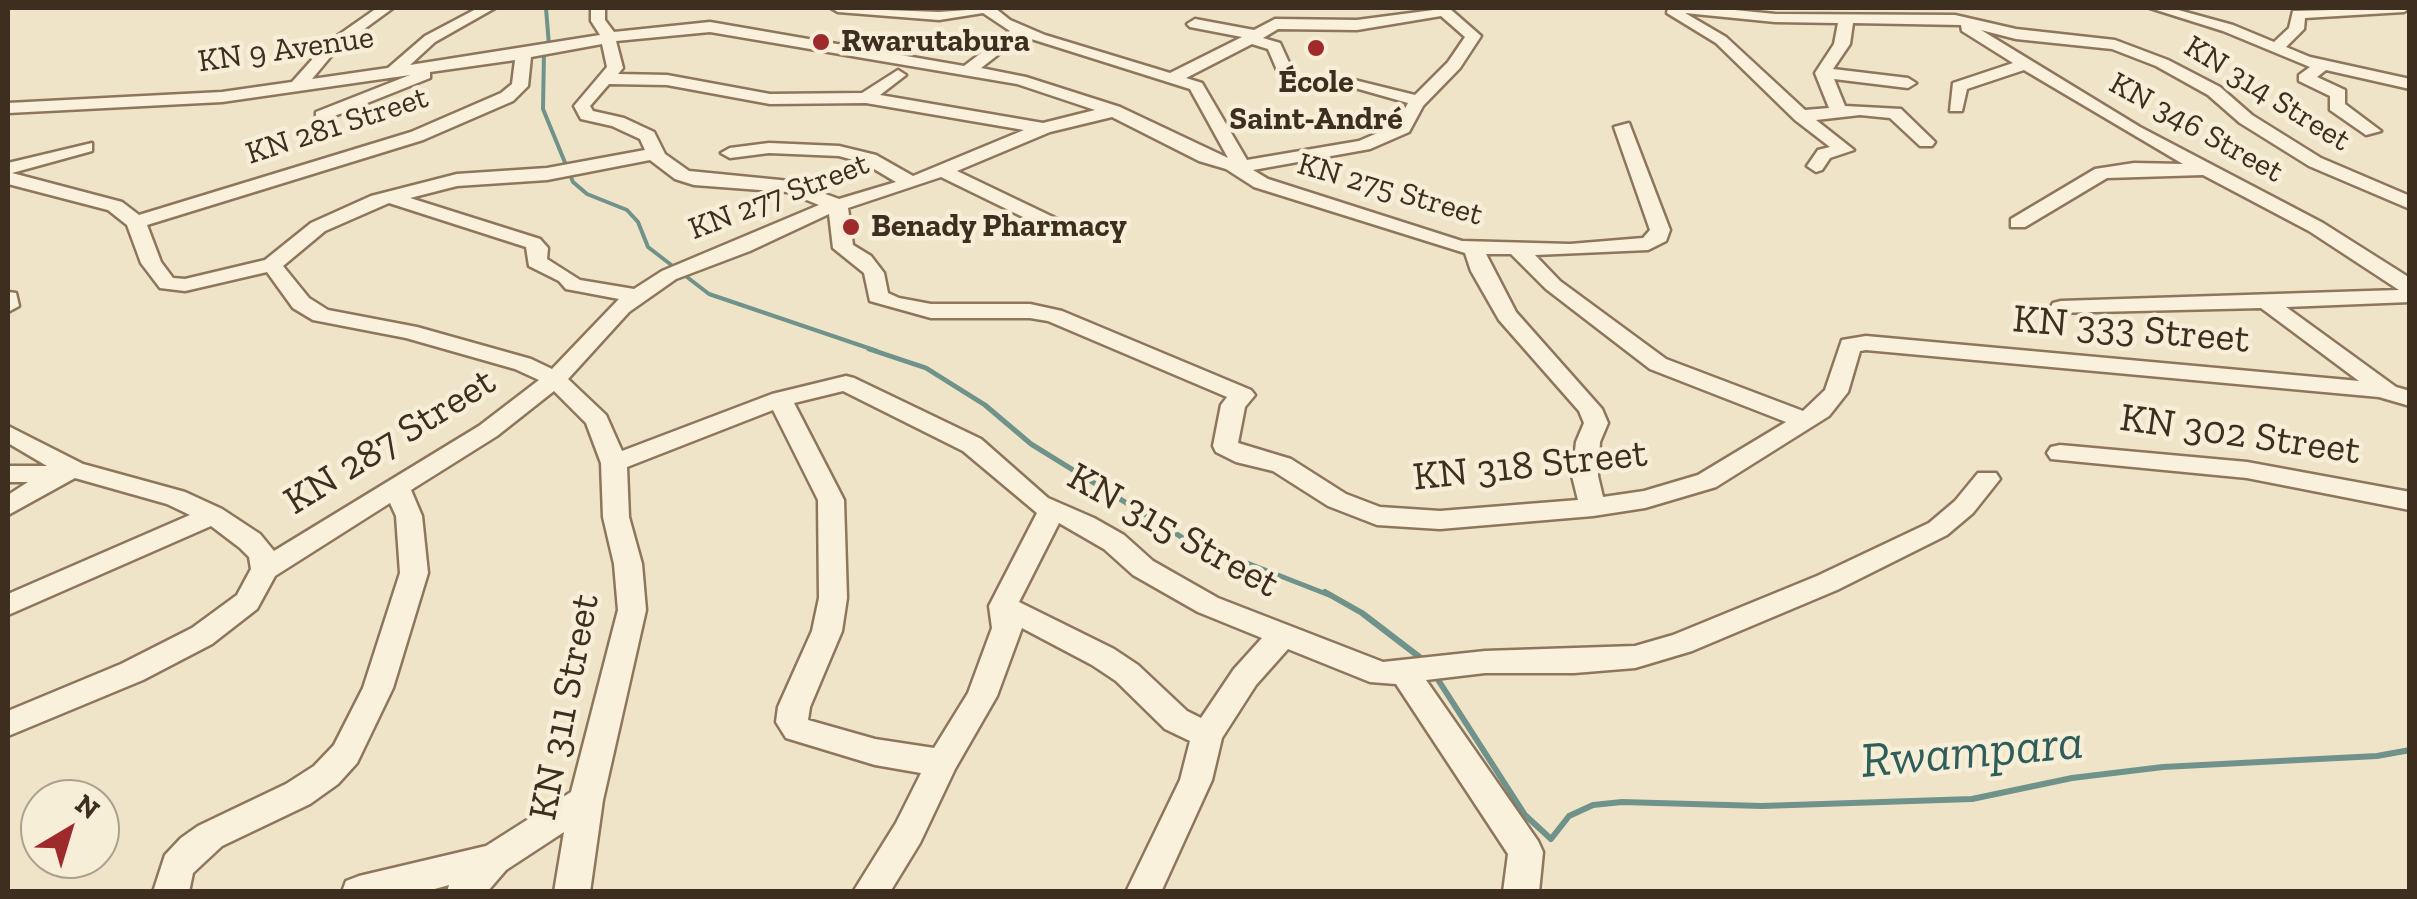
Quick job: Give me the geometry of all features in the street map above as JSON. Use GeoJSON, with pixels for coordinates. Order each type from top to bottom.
{"type":"FeatureCollection","features":[{"type":"Feature","properties":{"kind":"street"},"geometry":{"type":"LineString","coordinates":[[298,85],[332,46],[386,8]]}},
{"type":"Feature","properties":{"kind":"street"},"geometry":{"type":"LineString","coordinates":[[395,70],[430,39],[488,8]]}},
{"type":"Feature","properties":{"kind":"street"},"geometry":{"type":"LineString","coordinates":[[598,8],[598,20],[606,29],[615,68],[582,106],[587,114],[648,136],[667,165],[701,181],[790,186],[838,205]]}},
{"type":"Feature","properties":{"kind":"street"},"geometry":{"type":"LineString","coordinates":[[838,8],[927,16],[986,8],[1020,30],[1196,86],[1237,165]]}},
{"type":"Feature","properties":{"kind":"street"},"geometry":{"type":"LineString","coordinates":[[1666,8],[1720,40],[1801,116],[1846,150],[1824,154],[1816,166]]}},
{"type":"Feature","properties":{"kind":"street","name":"KN 314 Street"},"geometry":{"type":"LineString","coordinates":[[1674,8],[1731,16],[1955,19],[2016,34],[2079,38],[2133,50],[2214,91],[2246,119],[2347,180],[2410,204]]}},
{"type":"Feature","properties":{"kind":"street"},"geometry":{"type":"LineString","coordinates":[[2157,8],[2228,28],[2322,66],[2410,84]]}},
{"type":"Feature","properties":{"kind":"street"},"geometry":{"type":"LineString","coordinates":[[2276,49],[2296,29],[2298,14],[2404,8]]}},
{"type":"Feature","properties":{"kind":"street"},"geometry":{"type":"LineString","coordinates":[[1172,78],[1274,24],[1357,25],[1443,9]]}},
{"type":"Feature","properties":{"kind":"street","name":"KN 9 Avenue"},"geometry":{"type":"LineString","coordinates":[[8,108],[200,99],[523,54],[667,28],[722,28],[970,69],[1058,90],[1114,111],[1205,157],[1237,165],[1299,161],[1391,136],[1411,118],[1419,101],[1454,65],[1473,36],[1443,9]]}},
{"type":"Feature","properties":{"kind":"street","name":"KN 346 Street"},"geometry":{"type":"LineString","coordinates":[[1955,19],[2024,65],[2316,228],[2405,296]]}},
{"type":"Feature","properties":{"kind":"street"},"geometry":{"type":"LineString","coordinates":[[1823,72],[1842,44],[1846,20]]}},
{"type":"Feature","properties":{"kind":"street"},"geometry":{"type":"LineString","coordinates":[[1195,24],[1275,46],[1283,67]]}},
{"type":"Feature","properties":{"kind":"street"},"geometry":{"type":"LineString","coordinates":[[970,69],[1020,30]]}},
{"type":"Feature","properties":{"kind":"street","name":"KN 281 Street"},"geometry":{"type":"LineString","coordinates":[[136,222],[417,136],[507,98],[520,86],[523,54]]}},
{"type":"Feature","properties":{"kind":"street"},"geometry":{"type":"LineString","coordinates":[[322,116],[414,79],[438,63]]}},
{"type":"Feature","properties":{"kind":"street"},"geometry":{"type":"LineString","coordinates":[[1956,107],[1959,86],[2024,65]]}},
{"type":"Feature","properties":{"kind":"street"},"geometry":{"type":"LineString","coordinates":[[2322,66],[2305,78],[2339,94],[2335,104],[2372,131]]}},
{"type":"Feature","properties":{"kind":"street"},"geometry":{"type":"LineString","coordinates":[[1823,72],[1839,112]]}},
{"type":"Feature","properties":{"kind":"street"},"geometry":{"type":"LineString","coordinates":[[1823,72],[1908,83]]}},
{"type":"Feature","properties":{"kind":"street"},"geometry":{"type":"LineString","coordinates":[[866,98],[898,75]]}},
{"type":"Feature","properties":{"kind":"street"},"geometry":{"type":"LineString","coordinates":[[608,79],[666,80],[770,99],[866,98],[1044,128]]}},
{"type":"Feature","properties":{"kind":"street"},"geometry":{"type":"LineString","coordinates":[[1342,82],[1419,101]]}},
{"type":"Feature","properties":{"kind":"street","name":"KN 277 Street"},"geometry":{"type":"LineString","coordinates":[[556,379],[621,307],[687,267],[743,247],[805,216],[912,183],[1044,128],[1114,111]]}},
{"type":"Feature","properties":{"kind":"street"},"geometry":{"type":"LineString","coordinates":[[1801,116],[1895,112],[1926,142]]}},
{"type":"Feature","properties":{"kind":"street","name":"KN 275 Street"},"geometry":{"type":"LineString","coordinates":[[1237,165],[1261,184],[1412,234],[1474,250],[1648,244],[1659,238],[1660,230],[1623,127]]}},
{"type":"Feature","properties":{"kind":"street"},"geometry":{"type":"LineString","coordinates":[[8,169],[86,146]]}},
{"type":"Feature","properties":{"kind":"street"},"geometry":{"type":"LineString","coordinates":[[730,153],[769,148],[839,151],[870,160],[912,183]]}},
{"type":"Feature","properties":{"kind":"street"},"geometry":{"type":"LineString","coordinates":[[8,178],[115,206],[136,222],[151,263],[166,284],[185,285],[272,265],[318,227],[345,212],[390,197],[457,180],[547,174],[656,152]]}},
{"type":"Feature","properties":{"kind":"street"},"geometry":{"type":"LineString","coordinates":[[763,161],[766,183]]}},
{"type":"Feature","properties":{"kind":"street"},"geometry":{"type":"LineString","coordinates":[[2018,223],[2102,173],[2134,169],[2210,171]]}},
{"type":"Feature","properties":{"kind":"street"},"geometry":{"type":"LineString","coordinates":[[944,171],[1069,232]]}},
{"type":"Feature","properties":{"kind":"street"},"geometry":{"type":"LineString","coordinates":[[390,197],[533,242],[538,248],[536,262],[566,276],[573,285],[639,296]]}},
{"type":"Feature","properties":{"kind":"street","name":"KN 318 Street"},"geometry":{"type":"LineString","coordinates":[[838,205],[844,248],[864,260],[874,273],[878,296],[931,311],[1030,312],[1054,316],[1242,395],[1232,405],[1226,446],[1245,456],[1282,465],[1337,500],[1377,516],[1440,520],[1593,507],[1645,499],[1707,481],[1820,411],[1836,392],[1850,345]]}},
{"type":"Feature","properties":{"kind":"street"},"geometry":{"type":"LineString","coordinates":[[1474,250],[1481,271],[1507,315],[1590,409],[1596,424],[1588,442],[1585,476],[1593,507]]}},
{"type":"Feature","properties":{"kind":"street"},"geometry":{"type":"LineString","coordinates":[[1519,251],[1554,285],[1658,364],[1804,420]]}},
{"type":"Feature","properties":{"kind":"street"},"geometry":{"type":"LineString","coordinates":[[272,265],[302,303],[321,315],[448,342],[523,364],[556,379]]}},
{"type":"Feature","properties":{"kind":"street"},"geometry":{"type":"LineString","coordinates":[[2061,308],[2405,296]]}},
{"type":"Feature","properties":{"kind":"street"},"geometry":{"type":"LineString","coordinates":[[8,298],[8,306]]}},
{"type":"Feature","properties":{"kind":"street"},"geometry":{"type":"LineString","coordinates":[[2267,302],[2320,344],[2408,401]]}},
{"type":"Feature","properties":{"kind":"street","name":"KN 333 Street"},"geometry":{"type":"LineString","coordinates":[[1850,345],[1886,342],[1972,355],[2382,390],[2408,401]]}},
{"type":"Feature","properties":{"kind":"street","name":"KN 311 Street"},"geometry":{"type":"LineString","coordinates":[[556,379],[597,420],[614,463],[616,517],[628,564],[632,610],[586,800],[572,892]]}},
{"type":"Feature","properties":{"kind":"street","name":"KN 287 Street"},"geometry":{"type":"LineString","coordinates":[[264,568],[398,490],[488,431],[556,379]]}},
{"type":"Feature","properties":{"kind":"street","name":"KN 315 Street"},"geometry":{"type":"LineString","coordinates":[[614,463],[780,399],[846,383],[972,444],[1021,491],[1085,524],[1114,542],[1143,568],[1208,605],[1364,669],[1406,674],[1485,662],[1635,657],[1682,643],[1827,584],[1938,528],[1988,479]]}},
{"type":"Feature","properties":{"kind":"street"},"geometry":{"type":"LineString","coordinates":[[780,399],[831,500],[833,598],[828,631],[794,706],[792,722],[797,730],[875,752],[942,763]]}},
{"type":"Feature","properties":{"kind":"street"},"geometry":{"type":"LineString","coordinates":[[8,433],[68,472]]}},
{"type":"Feature","properties":{"kind":"street","name":"KN 302 Street"},"geometry":{"type":"LineString","coordinates":[[2060,453],[2248,470],[2410,500]]}},
{"type":"Feature","properties":{"kind":"street"},"geometry":{"type":"LineString","coordinates":[[8,506],[68,472]]}},
{"type":"Feature","properties":{"kind":"street"},"geometry":{"type":"LineString","coordinates":[[8,474],[68,472],[176,498],[213,515],[250,541],[262,554],[264,568],[246,602],[202,636],[132,672],[8,724]]}},
{"type":"Feature","properties":{"kind":"street"},"geometry":{"type":"LineString","coordinates":[[171,892],[177,866],[193,848],[298,794],[326,775],[346,754],[378,688],[414,573],[409,516],[398,490]]}},
{"type":"Feature","properties":{"kind":"street"},"geometry":{"type":"LineString","coordinates":[[870,892],[908,834],[942,763],[982,696],[1007,628],[1003,606],[1052,510]]}},
{"type":"Feature","properties":{"kind":"street"},"geometry":{"type":"LineString","coordinates":[[8,605],[213,515]]}},
{"type":"Feature","properties":{"kind":"street"},"geometry":{"type":"LineString","coordinates":[[1003,606],[1102,657],[1127,673],[1176,720],[1207,735]]}},
{"type":"Feature","properties":{"kind":"street"},"geometry":{"type":"LineString","coordinates":[[1142,892],[1196,780],[1207,735],[1245,677],[1284,635]]}},
{"type":"Feature","properties":{"kind":"street"},"geometry":{"type":"LineString","coordinates":[[1406,674],[1526,852],[1521,892]]}},
{"type":"Feature","properties":{"kind":"street"},"geometry":{"type":"LineString","coordinates":[[464,892],[494,859],[586,800]]}},
{"type":"Feature","properties":{"kind":"street"},"geometry":{"type":"LineString","coordinates":[[359,892],[494,859]]}},
{"type":"Feature","properties":{"kind":"waterway"},"geometry":{"type":"LineString","coordinates":[[546,8],[549,46]]}},
{"type":"Feature","properties":{"kind":"waterway"},"geometry":{"type":"LineString","coordinates":[[544,52],[543,109],[573,182],[587,194],[627,210],[638,222],[648,247],[709,294],[877,351]]}},
{"type":"Feature","properties":{"kind":"waterway"},"geometry":{"type":"LineString","coordinates":[[869,349],[926,368],[985,405],[1031,444],[1183,538],[1329,595]]}},
{"type":"Feature","properties":{"kind":"waterway"},"geometry":{"type":"LineString","coordinates":[[1325,592],[1362,613],[1426,662]]}},
{"type":"Feature","properties":{"kind":"waterway","name":"Rwampara"},"geometry":{"type":"LineString","coordinates":[[1435,675],[1525,815],[1551,839],[1569,816],[1593,805],[1622,802],[1762,806],[1972,799],[2072,778],[2163,767],[2377,756],[2410,750]]}},
{"type":"Feature","properties":{"kind":"place","name":"Rwarutabura"},"geometry":{"type":"Point","coordinates":[821,42]}},
{"type":"Feature","properties":{"kind":"place","name":"École Saint-André"},"geometry":{"type":"Point","coordinates":[1316,48]}},
{"type":"Feature","properties":{"kind":"place","name":"Benady Pharmacy"},"geometry":{"type":"Point","coordinates":[851,227]}}]}
